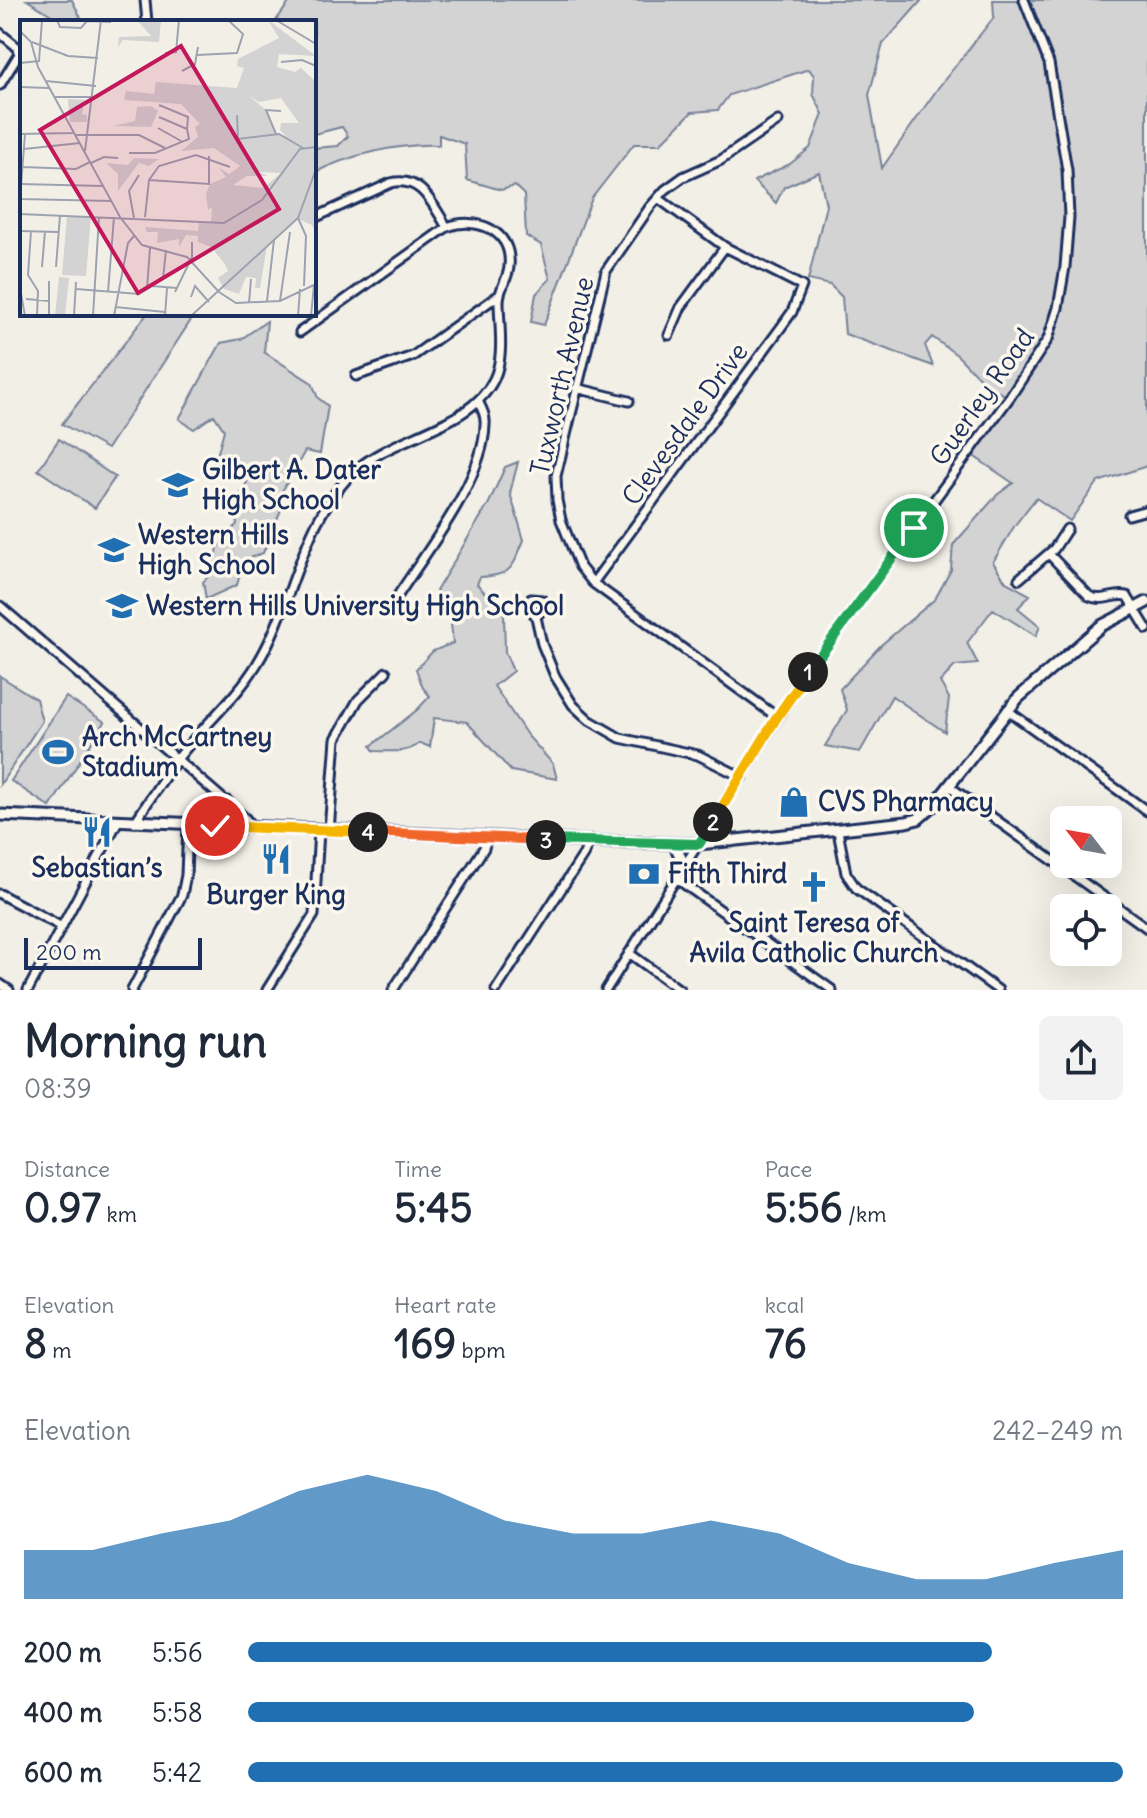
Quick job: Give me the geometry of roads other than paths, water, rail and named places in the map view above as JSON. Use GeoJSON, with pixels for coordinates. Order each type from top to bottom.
{"type":"FeatureCollection","features":[{"type":"Feature","properties":{"kind":"main road"},"geometry":{"type":"LineString","coordinates":[[0,815],[674,844],[838,831],[906,822],[918,819],[934,805],[1007,710],[1101,626],[1147,602]]}},
{"type":"Feature","properties":{"kind":"main road"},"geometry":{"type":"LineString","coordinates":[[215,826],[222,818],[227,802]]}},
{"type":"Feature","properties":{"kind":"main road"},"geometry":{"type":"LineString","coordinates":[[714,821],[732,841]]}},
{"type":"Feature","properties":{"kind":"main road"},"geometry":{"type":"LineString","coordinates":[[674,844],[685,866]]}},
{"type":"Feature","properties":{"kind":"street"},"geometry":{"type":"LineString","coordinates":[[145,0],[147,20]]}},
{"type":"Feature","properties":{"kind":"street","name":"Guerley Road"},"geometry":{"type":"LineString","coordinates":[[606,990],[777,717],[1019,385],[1043,349],[1053,326],[1065,267],[1067,170],[1049,63],[1024,0]]}},
{"type":"Feature","properties":{"kind":"street"},"geometry":{"type":"LineString","coordinates":[[0,33],[16,46],[19,54],[0,85]]}},
{"type":"Feature","properties":{"kind":"street","name":"Tuxworth Avenue"},"geometry":{"type":"LineString","coordinates":[[777,717],[593,583],[580,567],[561,520],[557,500],[559,460],[606,271],[658,198],[674,183],[721,160],[778,121]]}},
{"type":"Feature","properties":{"kind":"street"},"geometry":{"type":"LineString","coordinates":[[316,217],[391,183],[403,181],[414,183],[423,190],[447,227]]}},
{"type":"Feature","properties":{"kind":"street"},"geometry":{"type":"LineString","coordinates":[[658,198],[725,247],[681,307],[669,335]]}},
{"type":"Feature","properties":{"kind":"street"},"geometry":{"type":"LineString","coordinates":[[135,822],[178,759],[259,661],[317,521],[342,483],[379,453],[440,425],[486,393],[497,372],[499,295],[510,263],[508,251],[500,237],[478,222],[447,227],[300,332]]}},
{"type":"Feature","properties":{"kind":"street","name":"Clevesdale Drive"},"geometry":{"type":"LineString","coordinates":[[593,583],[787,319],[802,286],[725,247]]}},
{"type":"Feature","properties":{"kind":"street"},"geometry":{"type":"LineString","coordinates":[[356,376],[413,356],[499,295]]}},
{"type":"Feature","properties":{"kind":"street"},"geometry":{"type":"LineString","coordinates":[[576,388],[629,401]]}},
{"type":"Feature","properties":{"kind":"street"},"geometry":{"type":"LineString","coordinates":[[395,600],[471,479],[485,428],[478,401]]}},
{"type":"Feature","properties":{"kind":"street"},"geometry":{"type":"LineString","coordinates":[[1129,515],[1147,510]]}},
{"type":"Feature","properties":{"kind":"street"},"geometry":{"type":"LineString","coordinates":[[1019,579],[1049,554],[1067,529]]}},
{"type":"Feature","properties":{"kind":"street"},"geometry":{"type":"LineString","coordinates":[[1049,554],[1089,596],[1098,600],[1124,595],[1147,629]]}},
{"type":"Feature","properties":{"kind":"street"},"geometry":{"type":"LineString","coordinates":[[0,606],[251,826]]}},
{"type":"Feature","properties":{"kind":"street"},"geometry":{"type":"LineString","coordinates":[[536,617],[542,644],[555,676],[573,705],[589,720],[620,738],[698,755],[742,777]]}},
{"type":"Feature","properties":{"kind":"street"},"geometry":{"type":"LineString","coordinates":[[267,990],[314,915],[336,739],[358,700],[386,672]]}},
{"type":"Feature","properties":{"kind":"street"},"geometry":{"type":"LineString","coordinates":[[1007,710],[1147,811]]}},
{"type":"Feature","properties":{"kind":"street"},"geometry":{"type":"LineString","coordinates":[[949,786],[1147,928]]}},
{"type":"Feature","properties":{"kind":"street"},"geometry":{"type":"LineString","coordinates":[[28,990],[118,821]]}},
{"type":"Feature","properties":{"kind":"street"},"geometry":{"type":"LineString","coordinates":[[132,990],[182,895],[188,825]]}},
{"type":"Feature","properties":{"kind":"street"},"geometry":{"type":"LineString","coordinates":[[838,831],[846,873],[851,883],[998,990]]}},
{"type":"Feature","properties":{"kind":"street"},"geometry":{"type":"LineString","coordinates":[[393,990],[484,848],[487,837]]}},
{"type":"Feature","properties":{"kind":"street"},"geometry":{"type":"LineString","coordinates":[[496,990],[584,854],[589,841]]}},
{"type":"Feature","properties":{"kind":"street"},"geometry":{"type":"LineString","coordinates":[[677,879],[832,990]]}},
{"type":"Feature","properties":{"kind":"street"},"geometry":{"type":"LineString","coordinates":[[0,894],[62,927]]}},
{"type":"Feature","properties":{"kind":"street"},"geometry":{"type":"LineString","coordinates":[[629,953],[680,990]]}},
{"type":"Feature","properties":{"kind":"street"},"geometry":{"type":"LineString","coordinates":[[0,984],[9,990]]}},
{"type":"Feature","properties":{"kind":"place","name":"Gilbert A. Dater High School"},"geometry":{"type":"Point","coordinates":[178,485]}},
{"type":"Feature","properties":{"kind":"place","name":"Western Hills High School"},"geometry":{"type":"Point","coordinates":[114,550]}},
{"type":"Feature","properties":{"kind":"place","name":"Western Hills University High School"},"geometry":{"type":"Point","coordinates":[122,606]}},
{"type":"Feature","properties":{"kind":"place","name":"Arch McCartney Stadium"},"geometry":{"type":"Point","coordinates":[58,752]}},
{"type":"Feature","properties":{"kind":"place","name":"CVS Pharmacy"},"geometry":{"type":"Point","coordinates":[794,802]}},
{"type":"Feature","properties":{"kind":"place","name":"Sebastian’s"},"geometry":{"type":"Point","coordinates":[97,832]}},
{"type":"Feature","properties":{"kind":"place","name":"Burger King"},"geometry":{"type":"Point","coordinates":[276,859]}},
{"type":"Feature","properties":{"kind":"place","name":"Fifth Third"},"geometry":{"type":"Point","coordinates":[644,874]}},
{"type":"Feature","properties":{"kind":"place","name":"Saint Teresa of Avila Catholic Church"},"geometry":{"type":"Point","coordinates":[814,887]}}]}
